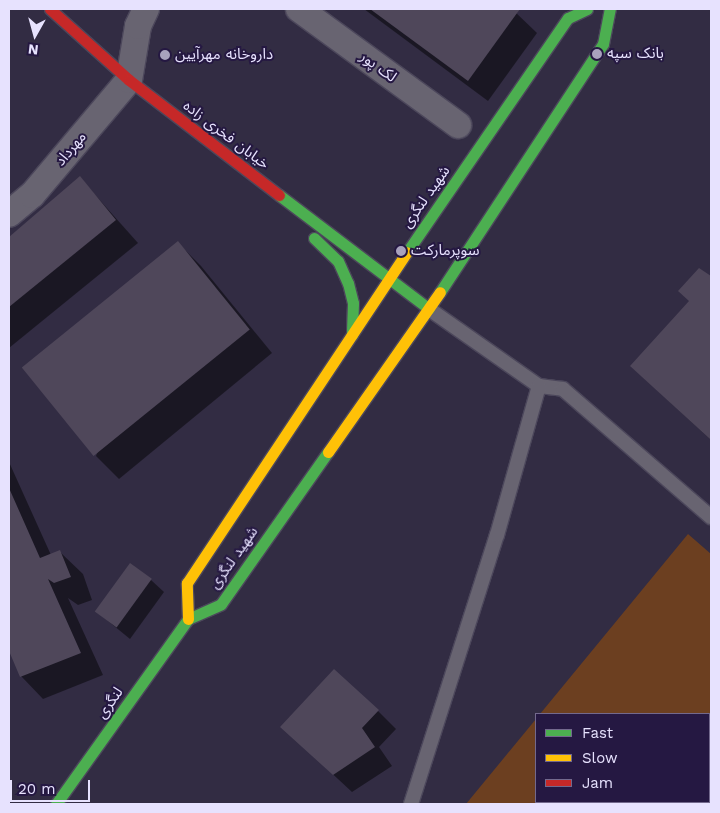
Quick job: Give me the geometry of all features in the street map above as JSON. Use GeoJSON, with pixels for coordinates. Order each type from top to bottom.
{"type":"FeatureCollection","features":[{"type":"Feature","properties":{"kind":"main road","name":"خیابان فخری زاده"},"geometry":{"type":"LineString","coordinates":[[50,9],[129,80],[429,309]]}},
{"type":"Feature","properties":{"kind":"main road","name":"شهید لنگری"},"geometry":{"type":"LineString","coordinates":[[570,12],[389,278],[187,583],[188,619],[220,604],[429,309],[603,44],[610,9]]}},
{"type":"Feature","properties":{"kind":"main road"},"geometry":{"type":"LineString","coordinates":[[300,210],[312,237],[338,261],[348,283],[353,303],[352,335]]}},
{"type":"Feature","properties":{"kind":"main road","name":"لنگری"},"geometry":{"type":"LineString","coordinates":[[56,804],[188,619]]}},
{"type":"Feature","properties":{"kind":"street"},"geometry":{"type":"LineString","coordinates":[[129,80],[138,26],[146,9]]}},
{"type":"Feature","properties":{"kind":"street","name":"لک پور"},"geometry":{"type":"LineString","coordinates":[[299,9],[458,124]]}},
{"type":"Feature","properties":{"kind":"street","name":"مهرداد"},"geometry":{"type":"LineString","coordinates":[[9,214],[32,195],[129,80]]}},
{"type":"Feature","properties":{"kind":"lane"},"geometry":{"type":"LineString","coordinates":[[429,309],[539,386],[563,388],[711,518]]}},
{"type":"Feature","properties":{"kind":"lane"},"geometry":{"type":"LineString","coordinates":[[411,804],[497,535],[539,386]]}},
{"type":"Feature","properties":{"kind":"shaded area"},"geometry":{"type":"Polygon","coordinates":[[[688,534],[711,554],[711,804],[466,804],[535,720],[535,803],[710,803],[710,713],[541,713],[688,534]]]}},
{"type":"Feature","properties":{"kind":"building"},"geometry":{"type":"Polygon","coordinates":[[[370,9],[520,9],[468,81],[370,9]]]}},
{"type":"Feature","properties":{"kind":"building"},"geometry":{"type":"Polygon","coordinates":[[[80,176],[116,220],[9,307],[9,237],[80,176]]]}},
{"type":"Feature","properties":{"kind":"building"},"geometry":{"type":"Polygon","coordinates":[[[178,241],[250,330],[94,456],[22,367],[178,241]]]}},
{"type":"Feature","properties":{"kind":"building"},"geometry":{"type":"Polygon","coordinates":[[[699,268],[711,276],[711,440],[630,366],[689,301],[678,291],[699,268]]]}},
{"type":"Feature","properties":{"kind":"building"},"geometry":{"type":"Polygon","coordinates":[[[9,488],[40,558],[60,550],[71,577],[54,583],[48,579],[81,653],[20,677],[9,651],[9,488]]]}},
{"type":"Feature","properties":{"kind":"building"},"geometry":{"type":"Polygon","coordinates":[[[130,563],[152,579],[117,627],[95,612],[130,563]]]}},
{"type":"Feature","properties":{"kind":"building"},"geometry":{"type":"Polygon","coordinates":[[[334,669],[379,710],[362,728],[375,747],[333,775],[280,727],[334,669]]]}},
{"type":"Feature","properties":{"kind":"traffic: fast"},"geometry":{"type":"LineString","coordinates":[[407,252],[568,18],[587,9]]}},
{"type":"Feature","properties":{"kind":"traffic: fast"},"geometry":{"type":"LineString","coordinates":[[440,292],[603,44],[610,9]]}},
{"type":"Feature","properties":{"kind":"traffic: fast"},"geometry":{"type":"LineString","coordinates":[[279,195],[429,309]]}},
{"type":"Feature","properties":{"kind":"traffic: fast"},"geometry":{"type":"LineString","coordinates":[[314,238],[338,261],[348,283],[353,303],[352,335]]}},
{"type":"Feature","properties":{"kind":"traffic: fast"},"geometry":{"type":"LineString","coordinates":[[56,804],[188,619],[221,604],[328,452]]}},
{"type":"Feature","properties":{"kind":"traffic: slow"},"geometry":{"type":"LineString","coordinates":[[188,619],[187,583],[407,252]]}},
{"type":"Feature","properties":{"kind":"traffic: slow"},"geometry":{"type":"LineString","coordinates":[[328,452],[440,292]]}},
{"type":"Feature","properties":{"kind":"traffic: jam"},"geometry":{"type":"LineString","coordinates":[[50,9],[129,80],[279,195]]}},
{"type":"Feature","properties":{"kind":"place","name":"بانک سپه"},"geometry":{"type":"Point","coordinates":[597,54]}},
{"type":"Feature","properties":{"kind":"place","name":"داروخانه مهرآیین"},"geometry":{"type":"Point","coordinates":[165,55]}},
{"type":"Feature","properties":{"kind":"place","name":"سوپرمارکت"},"geometry":{"type":"Point","coordinates":[401,251]}}]}
